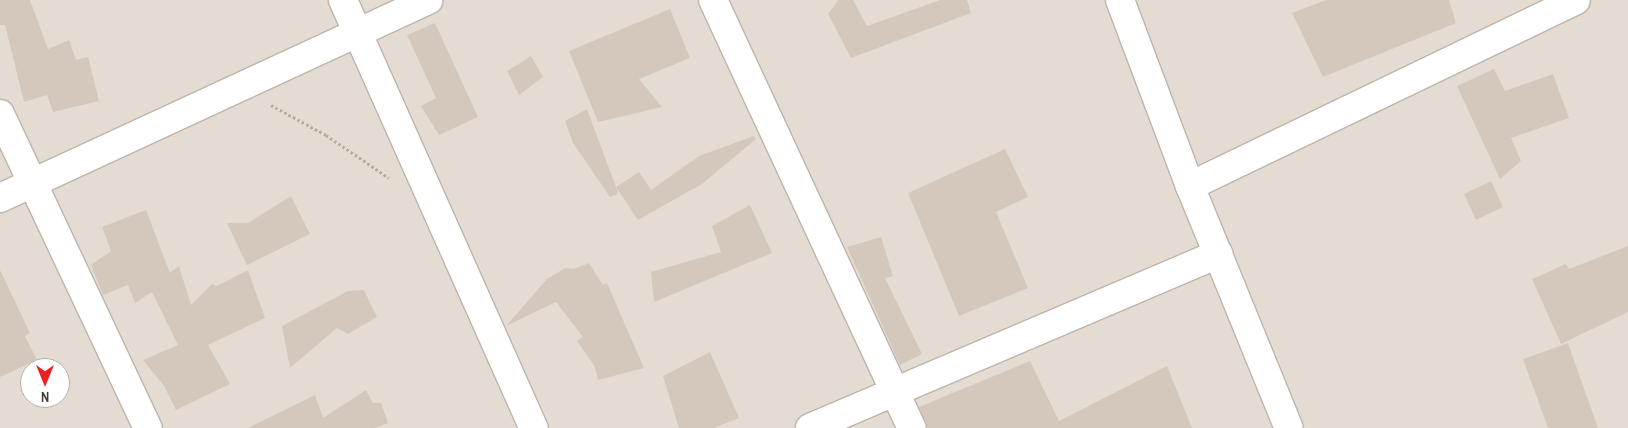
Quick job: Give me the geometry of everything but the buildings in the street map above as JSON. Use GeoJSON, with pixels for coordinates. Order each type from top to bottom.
{"type":"FeatureCollection","features":[{"type":"Feature","properties":{"kind":"street"},"geometry":{"type":"LineString","coordinates":[[343,0],[534,428]]}},
{"type":"Feature","properties":{"kind":"street"},"geometry":{"type":"LineString","coordinates":[[0,198],[357,31],[428,0]]}},
{"type":"Feature","properties":{"kind":"street"},"geometry":{"type":"LineString","coordinates":[[712,0],[912,428]]}},
{"type":"Feature","properties":{"kind":"street"},"geometry":{"type":"LineString","coordinates":[[1120,0],[1190,186],[1289,428]]}},
{"type":"Feature","properties":{"kind":"street"},"geometry":{"type":"LineString","coordinates":[[1190,186],[1576,0]]}},
{"type":"Feature","properties":{"kind":"street"},"geometry":{"type":"LineString","coordinates":[[0,114],[148,428]]}},
{"type":"Feature","properties":{"kind":"street"},"geometry":{"type":"LineString","coordinates":[[810,428],[1218,254]]}},
{"type":"Feature","properties":{"kind":"path"},"geometry":{"type":"LineString","coordinates":[[234,89],[264,100],[326,135],[395,181]]}},
{"type":"Feature","properties":{"kind":"shaded area"},"geometry":{"type":"Polygon","coordinates":[[[0,0],[1628,0],[1628,428],[0,428],[0,0]]]}}]}
